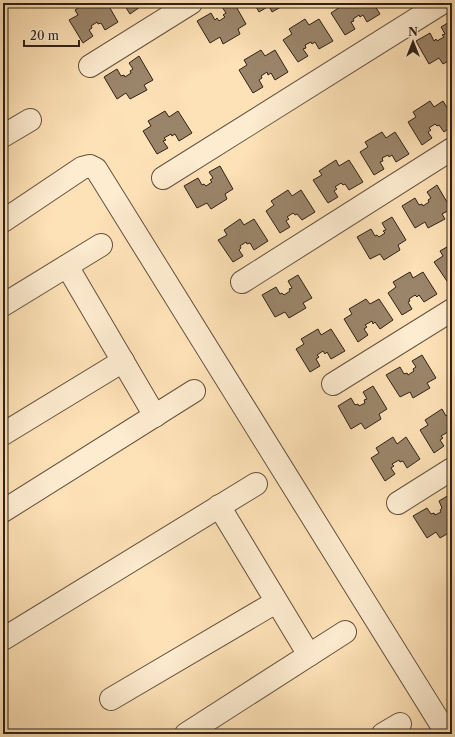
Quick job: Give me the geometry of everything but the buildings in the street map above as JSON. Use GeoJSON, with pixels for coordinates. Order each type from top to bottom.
{"type":"FeatureCollection","features":[{"type":"Feature","properties":{"kind":"street"},"geometry":{"type":"LineString","coordinates":[[90,66],[191,3]]}},
{"type":"Feature","properties":{"kind":"street"},"geometry":{"type":"LineString","coordinates":[[163,178],[442,3]]}},
{"type":"Feature","properties":{"kind":"street"},"geometry":{"type":"LineString","coordinates":[[3,136],[30,120]]}},
{"type":"Feature","properties":{"kind":"street"},"geometry":{"type":"LineString","coordinates":[[242,282],[452,150]]}},
{"type":"Feature","properties":{"kind":"street"},"geometry":{"type":"LineString","coordinates":[[3,221],[82,168],[90,166],[96,168],[447,734]]}},
{"type":"Feature","properties":{"kind":"street"},"geometry":{"type":"LineString","coordinates":[[3,305],[101,245]]}},
{"type":"Feature","properties":{"kind":"street"},"geometry":{"type":"LineString","coordinates":[[67,266],[155,416]]}},
{"type":"Feature","properties":{"kind":"street"},"geometry":{"type":"LineString","coordinates":[[333,384],[452,310]]}},
{"type":"Feature","properties":{"kind":"street"},"geometry":{"type":"LineString","coordinates":[[3,434],[123,361]]}},
{"type":"Feature","properties":{"kind":"street"},"geometry":{"type":"LineString","coordinates":[[3,511],[194,391]]}},
{"type":"Feature","properties":{"kind":"street"},"geometry":{"type":"LineString","coordinates":[[398,503],[452,470]]}},
{"type":"Feature","properties":{"kind":"street"},"geometry":{"type":"LineString","coordinates":[[3,639],[256,484]]}},
{"type":"Feature","properties":{"kind":"street"},"geometry":{"type":"LineString","coordinates":[[219,506],[309,655]]}},
{"type":"Feature","properties":{"kind":"street"},"geometry":{"type":"LineString","coordinates":[[111,699],[276,602]]}},
{"type":"Feature","properties":{"kind":"street"},"geometry":{"type":"LineString","coordinates":[[186,734],[345,632]]}}]}
